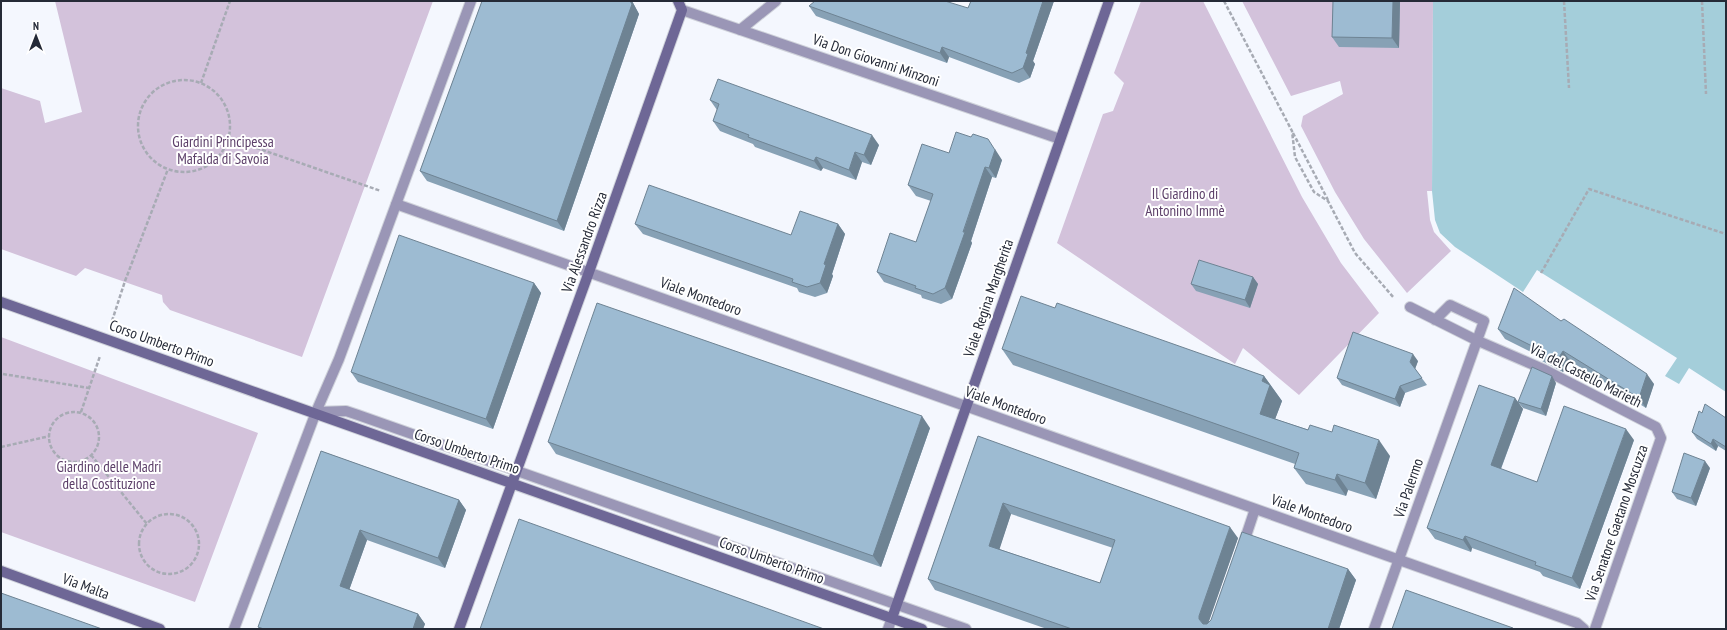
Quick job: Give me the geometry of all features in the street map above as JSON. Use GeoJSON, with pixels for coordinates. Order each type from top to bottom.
{"type":"FeatureCollection","features":[{"type":"Feature","properties":{"kind":"main road","name":"Viale Regina Margherita"},"geometry":{"type":"LineString","coordinates":[[892,618],[1109,1]]}},
{"type":"Feature","properties":{"kind":"main road","name":"Via Alessandro Rizza"},"geometry":{"type":"LineString","coordinates":[[459,629],[589,272],[680,5]]}},
{"type":"Feature","properties":{"kind":"main road","name":"Corso Umberto Primo"},"geometry":{"type":"LineString","coordinates":[[1,302],[316,412],[922,629]]}},
{"type":"Feature","properties":{"kind":"main road","name":"Via Malta"},"geometry":{"type":"LineString","coordinates":[[1,571],[160,629]]}},
{"type":"Feature","properties":{"kind":"street"},"geometry":{"type":"LineString","coordinates":[[234,629],[316,412],[339,359],[471,1]]}},
{"type":"Feature","properties":{"kind":"street"},"geometry":{"type":"LineString","coordinates":[[740,30],[776,1]]}},
{"type":"Feature","properties":{"kind":"street","name":"Via Don Giovanni Minzoni"},"geometry":{"type":"LineString","coordinates":[[680,5],[740,30],[1060,139]]}},
{"type":"Feature","properties":{"kind":"street","name":"Viale Montedoro"},"geometry":{"type":"LineString","coordinates":[[397,201],[417,211],[1577,623],[1584,629]]}},
{"type":"Feature","properties":{"kind":"street","name":"Via Palermo"},"geometry":{"type":"LineString","coordinates":[[1374,629],[1484,321],[1450,305],[1436,320]]}},
{"type":"Feature","properties":{"kind":"street","name":"Via del Castello Marieth"},"geometry":{"type":"LineString","coordinates":[[1410,307],[1476,340],[1543,369],[1656,427]]}},
{"type":"Feature","properties":{"kind":"street"},"geometry":{"type":"LineString","coordinates":[[316,412],[346,411],[966,629]]}},
{"type":"Feature","properties":{"kind":"street","name":"Via Senatore Gaetano Moscuzza"},"geometry":{"type":"LineString","coordinates":[[1595,629],[1661,438],[1656,427]]}},
{"type":"Feature","properties":{"kind":"street"},"geometry":{"type":"LineString","coordinates":[[1238,558],[1255,509]]}},
{"type":"Feature","properties":{"kind":"street"},"geometry":{"type":"LineString","coordinates":[[888,629],[892,618]]}},
{"type":"Feature","properties":{"kind":"path"},"geometry":{"type":"LineString","coordinates":[[200,83],[230,1]]}},
{"type":"Feature","properties":{"kind":"path"},"geometry":{"type":"LineString","coordinates":[[1224,1],[1356,253],[1395,300],[1410,307]]}},
{"type":"Feature","properties":{"kind":"path"},"geometry":{"type":"LineString","coordinates":[[1564,1],[1569,88]]}},
{"type":"Feature","properties":{"kind":"path"},"geometry":{"type":"LineString","coordinates":[[1702,1],[1706,94]]}},
{"type":"Feature","properties":{"kind":"path"},"geometry":{"type":"LineString","coordinates":[[187,80],[200,83],[211,89],[226,107],[229,117],[228,138],[220,154],[205,166],[187,171],[168,169],[159,165],[151,158],[145,151],[141,142],[138,123],[143,105],[151,94],[161,86],[173,81],[187,80]]}},
{"type":"Feature","properties":{"kind":"path"},"geometry":{"type":"LineString","coordinates":[[1292,131],[1295,157],[1314,192],[1328,200]]}},
{"type":"Feature","properties":{"kind":"path"},"geometry":{"type":"LineString","coordinates":[[228,138],[397,201]]}},
{"type":"Feature","properties":{"kind":"path"},"geometry":{"type":"LineString","coordinates":[[81,412],[125,281],[168,169]]}},
{"type":"Feature","properties":{"kind":"path"},"geometry":{"type":"LineString","coordinates":[[1541,273],[1589,189],[1726,234]]}},
{"type":"Feature","properties":{"kind":"path"},"geometry":{"type":"LineString","coordinates":[[3,374],[89,388]]}},
{"type":"Feature","properties":{"kind":"path"},"geometry":{"type":"LineString","coordinates":[[81,412],[92,419],[99,431],[98,444],[91,455],[84,460],[75,462],[59,457],[54,450],[50,443],[51,426],[56,419],[64,414],[81,412]]}},
{"type":"Feature","properties":{"kind":"path"},"geometry":{"type":"LineString","coordinates":[[1,447],[50,436]]}},
{"type":"Feature","properties":{"kind":"path"},"geometry":{"type":"LineString","coordinates":[[91,455],[147,524]]}},
{"type":"Feature","properties":{"kind":"path"},"geometry":{"type":"LineString","coordinates":[[166,514],[177,515],[193,526],[199,546],[195,559],[188,567],[174,574],[162,574],[153,570],[145,563],[140,552],[139,542],[142,532],[147,524],[155,518],[166,514]]}},
{"type":"Feature","properties":{"kind":"green space","name":"Giardini Principessa Mafalda di Savoia"},"geometry":{"type":"Polygon","coordinates":[[[55,1],[433,1],[302,357],[170,310],[163,302],[162,295],[85,268],[76,276],[1,249],[1,88],[40,101],[45,123],[82,112],[55,1]]]}},
{"type":"Feature","properties":{"kind":"green space","name":"Il Giardino di Antonino Immè"},"geometry":{"type":"Polygon","coordinates":[[[1141,1],[1203,1],[1302,197],[1341,263],[1379,313],[1299,395],[1243,348],[1235,364],[1057,243],[1103,114],[1113,111],[1124,83],[1114,73],[1141,1]]]}},
{"type":"Feature","properties":{"kind":"green space"},"geometry":{"type":"Polygon","coordinates":[[[1242,1],[1433,1],[1432,191],[1427,191],[1430,220],[1434,232],[1451,251],[1407,293],[1364,239],[1335,192],[1301,126],[1303,116],[1343,94],[1340,81],[1291,96],[1242,1]]]}},
{"type":"Feature","properties":{"kind":"green space","name":"Giardino delle Madri della Costituzione"},"geometry":{"type":"Polygon","coordinates":[[[1,337],[258,433],[195,602],[1,532],[1,337]]]}},
{"type":"Feature","properties":{"kind":"water"},"geometry":{"type":"Polygon","coordinates":[[[1433,1],[1726,1],[1726,392],[1689,368],[1679,384],[1665,376],[1677,358],[1537,270],[1523,292],[1455,247],[1440,233],[1435,220],[1432,191],[1433,1]]]}},
{"type":"Feature","properties":{"kind":"building"},"geometry":{"type":"Polygon","coordinates":[[[482,1],[630,1],[632,4],[557,221],[420,171],[482,1]]]}},
{"type":"Feature","properties":{"kind":"building"},"geometry":{"type":"Polygon","coordinates":[[[815,1],[945,1],[968,8],[971,1],[1043,1],[1026,53],[1028,54],[1023,68],[1012,73],[942,47],[940,53],[809,6],[815,1]]]}},
{"type":"Feature","properties":{"kind":"building"},"geometry":{"type":"Polygon","coordinates":[[[1333,1],[1393,1],[1392,38],[1332,37],[1333,1]]]}},
{"type":"Feature","properties":{"kind":"building"},"geometry":{"type":"Polygon","coordinates":[[[718,79],[872,135],[864,155],[855,152],[849,170],[816,157],[814,161],[748,137],[749,135],[713,121],[719,104],[710,100],[718,79]]]}},
{"type":"Feature","properties":{"kind":"building"},"geometry":{"type":"Polygon","coordinates":[[[956,132],[971,137],[973,134],[988,139],[995,150],[989,168],[985,167],[963,232],[965,232],[945,288],[933,294],[915,288],[916,286],[877,272],[890,233],[916,242],[933,194],[908,185],[922,144],[949,153],[956,132]]]}},
{"type":"Feature","properties":{"kind":"building"},"geometry":{"type":"Polygon","coordinates":[[[649,185],[791,235],[800,211],[838,224],[824,264],[826,265],[820,283],[807,287],[792,282],[793,279],[635,224],[649,185]]]}},
{"type":"Feature","properties":{"kind":"building"},"geometry":{"type":"Polygon","coordinates":[[[399,235],[534,283],[486,419],[351,372],[399,235]]]}},
{"type":"Feature","properties":{"kind":"building"},"geometry":{"type":"Polygon","coordinates":[[[1199,260],[1253,277],[1245,300],[1191,284],[1199,260]]]}},
{"type":"Feature","properties":{"kind":"building"},"geometry":{"type":"Polygon","coordinates":[[[1514,288],[1561,321],[1564,319],[1647,374],[1639,398],[1563,351],[1556,362],[1535,351],[1536,348],[1498,329],[1514,288]]]}},
{"type":"Feature","properties":{"kind":"building"},"geometry":{"type":"Polygon","coordinates":[[[1021,296],[1055,308],[1057,303],[1264,376],[1262,381],[1270,385],[1260,414],[1308,430],[1310,425],[1332,432],[1334,425],[1379,440],[1365,483],[1337,474],[1335,480],[1294,468],[1299,453],[1002,349],[1021,296]]]}},
{"type":"Feature","properties":{"kind":"building"},"geometry":{"type":"Polygon","coordinates":[[[597,303],[922,416],[873,556],[548,442],[597,303]]]}},
{"type":"Feature","properties":{"kind":"building"},"geometry":{"type":"Polygon","coordinates":[[[1353,332],[1413,354],[1410,362],[1422,378],[1400,386],[1395,399],[1337,378],[1353,332]]]}},
{"type":"Feature","properties":{"kind":"building"},"geometry":{"type":"Polygon","coordinates":[[[1532,367],[1552,376],[1541,409],[1518,402],[1532,367]]]}},
{"type":"Feature","properties":{"kind":"building"},"geometry":{"type":"Polygon","coordinates":[[[1479,385],[1515,398],[1491,465],[1537,482],[1564,406],[1626,429],[1572,578],[1535,565],[1536,562],[1465,536],[1463,540],[1427,528],[1479,385]]]}},
{"type":"Feature","properties":{"kind":"building"},"geometry":{"type":"Polygon","coordinates":[[[1705,404],[1726,418],[1726,447],[1713,439],[1711,444],[1692,432],[1699,411],[1702,413],[1705,404]]]}},
{"type":"Feature","properties":{"kind":"building"},"geometry":{"type":"Polygon","coordinates":[[[978,436],[1230,527],[1199,616],[1199,619],[1203,624],[1207,624],[1211,620],[1242,532],[1348,569],[1328,629],[1072,629],[928,579],[978,436]],[[1003,503],[989,546],[1100,583],[1115,540],[1003,503]]]}},
{"type":"Feature","properties":{"kind":"building"},"geometry":{"type":"Polygon","coordinates":[[[321,451],[459,500],[438,558],[360,530],[340,586],[418,614],[413,629],[264,629],[258,627],[321,451]]]}},
{"type":"Feature","properties":{"kind":"building"},"geometry":{"type":"Polygon","coordinates":[[[1684,453],[1705,461],[1691,498],[1672,492],[1684,453]]]}},
{"type":"Feature","properties":{"kind":"building"},"geometry":{"type":"Polygon","coordinates":[[[519,519],[824,629],[480,629],[519,519]]]}},
{"type":"Feature","properties":{"kind":"building"},"geometry":{"type":"Polygon","coordinates":[[[1406,590],[1513,628],[1513,629],[1392,629],[1406,590]]]}},
{"type":"Feature","properties":{"kind":"building"},"geometry":{"type":"Polygon","coordinates":[[[1,593],[102,629],[1,629],[1,593]]]}}]}
